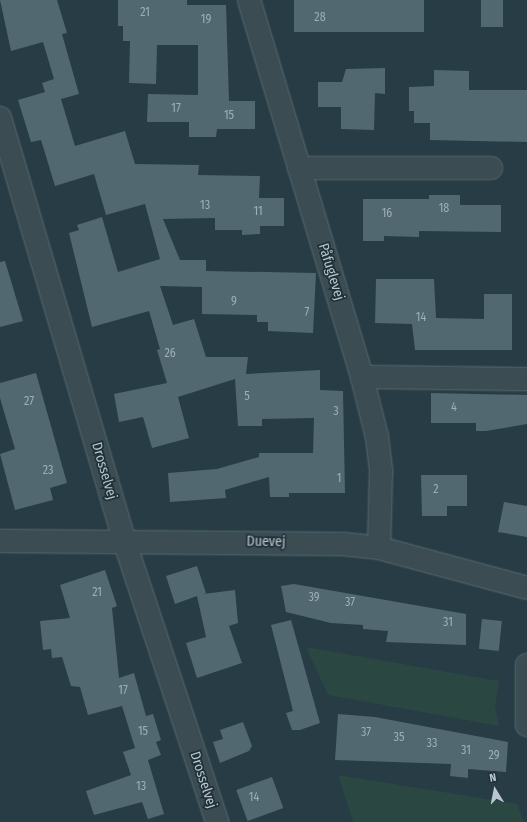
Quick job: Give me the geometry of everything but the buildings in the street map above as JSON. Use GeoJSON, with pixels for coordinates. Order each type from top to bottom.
{"type":"FeatureCollection","features":[{"type":"Feature","properties":{"kind":"street","name":"Påfuglevej"},"geometry":{"type":"LineString","coordinates":[[249,0],[362,377],[377,437],[381,472],[379,548]]}},
{"type":"Feature","properties":{"kind":"street","name":"Drosselvej"},"geometry":{"type":"LineString","coordinates":[[0,118],[124,540],[217,822]]}},
{"type":"Feature","properties":{"kind":"street"},"geometry":{"type":"LineString","coordinates":[[300,168],[492,168]]}},
{"type":"Feature","properties":{"kind":"street"},"geometry":{"type":"LineString","coordinates":[[362,377],[527,379]]}},
{"type":"Feature","properties":{"kind":"street","name":"Duevej"},"geometry":{"type":"LineString","coordinates":[[0,540],[124,540],[343,544],[379,548],[527,588]]}},
{"type":"Feature","properties":{"kind":"street"},"geometry":{"type":"LineString","coordinates":[[527,665],[527,725]]}},
{"type":"Feature","properties":{"kind":"green space"},"geometry":{"type":"Polygon","coordinates":[[[306,647],[499,681],[495,706],[499,726],[328,695],[306,647]]]}},
{"type":"Feature","properties":{"kind":"green space"},"geometry":{"type":"Polygon","coordinates":[[[338,775],[517,804],[524,822],[353,822],[338,775]]]}}]}
